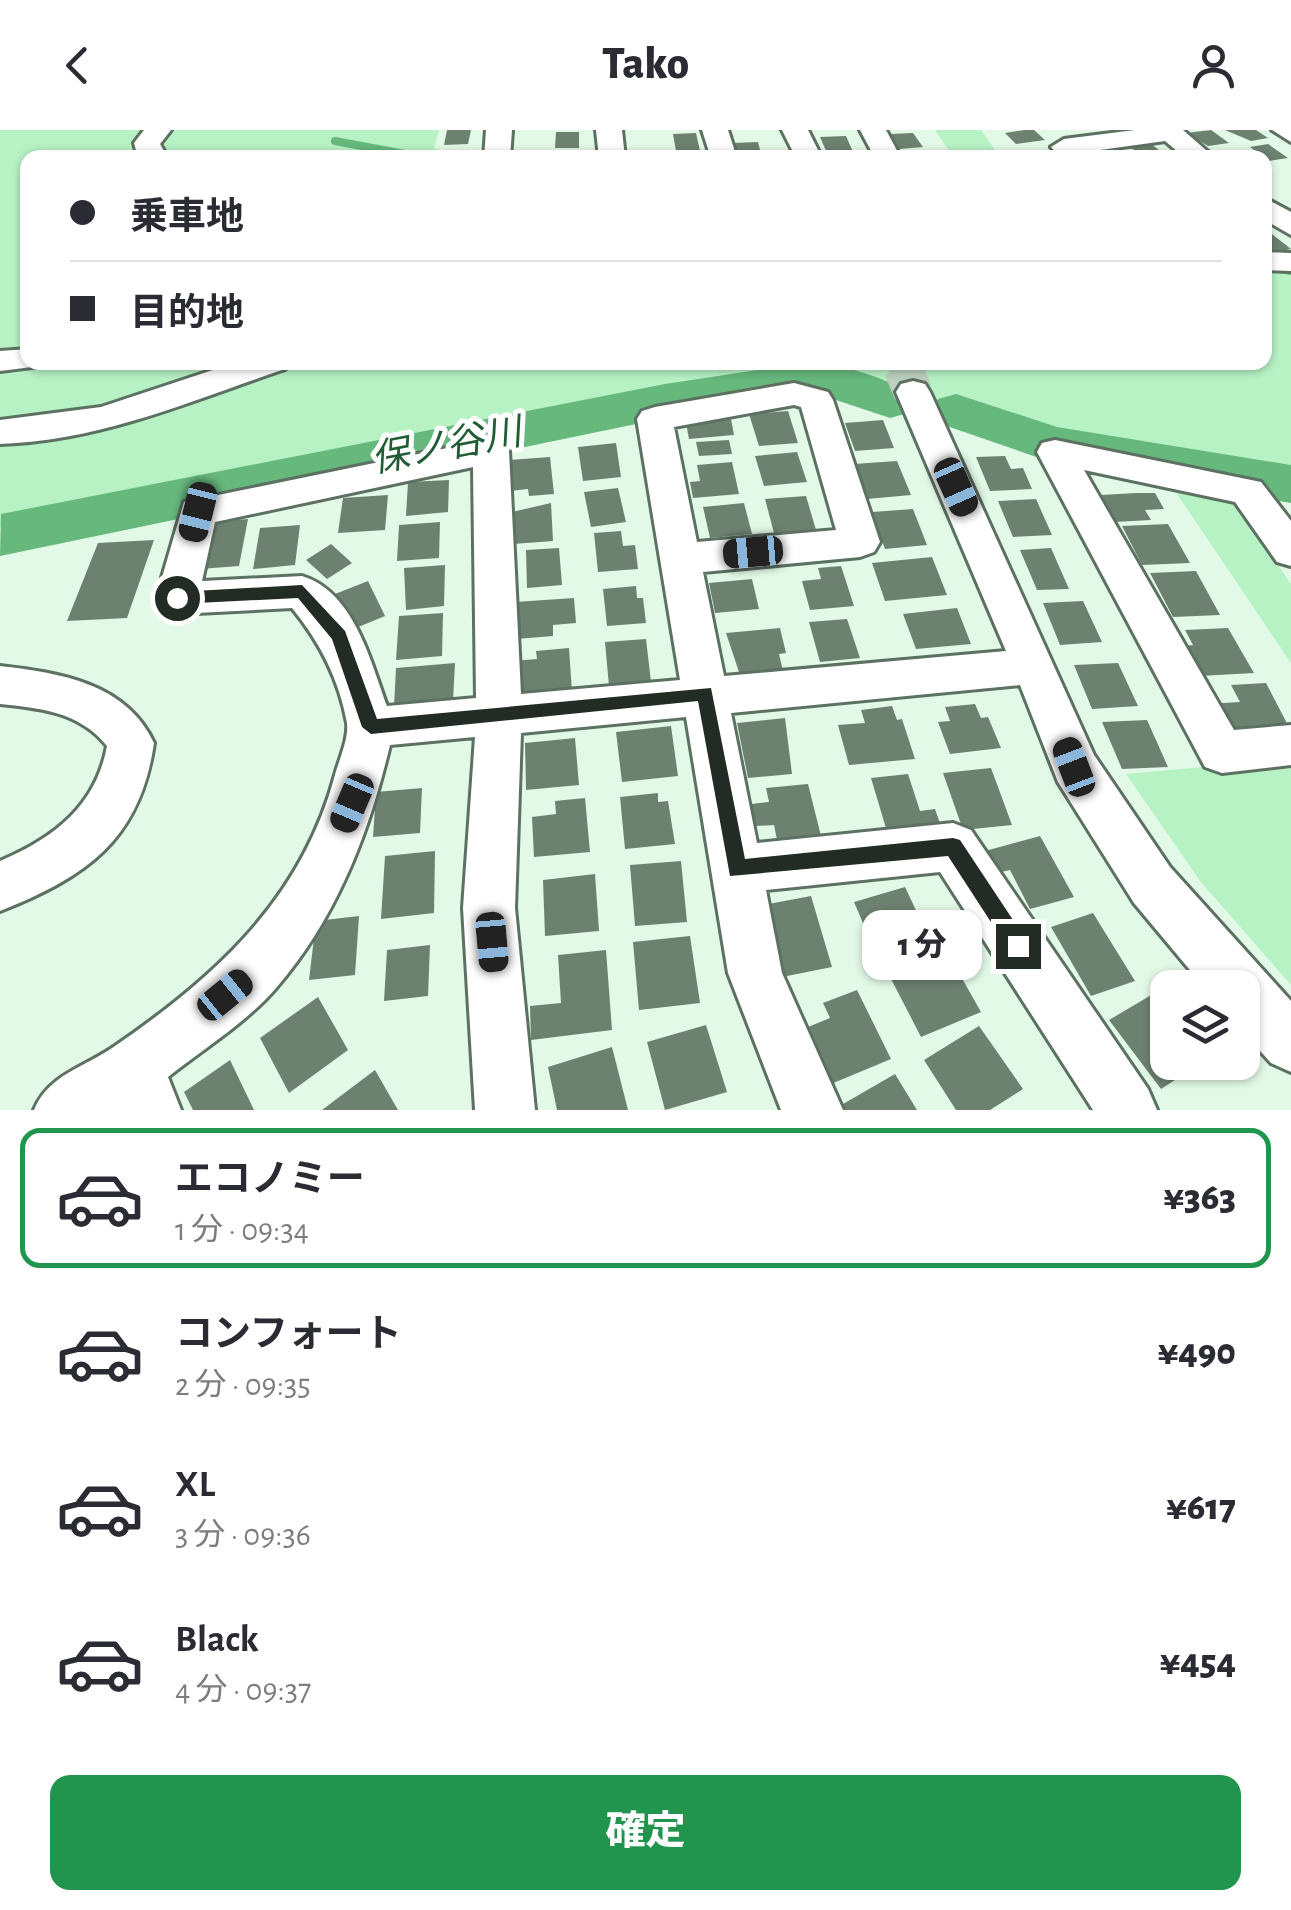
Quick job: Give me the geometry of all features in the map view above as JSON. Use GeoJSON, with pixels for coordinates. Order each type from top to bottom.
{"type":"FeatureCollection","features":[{"type":"Feature","properties":{"kind":"street"},"geometry":{"type":"LineString","coordinates":[[1067,150],[1064,147],[1169,131],[1192,150]]}},
{"type":"Feature","properties":{"kind":"street"},"geometry":{"type":"LineString","coordinates":[[0,432],[21,433],[95,418],[248,370]]}},
{"type":"Feature","properties":{"kind":"street"},"geometry":{"type":"LineString","coordinates":[[913,392],[1035,666],[1074,767],[1152,885],[1226,970]]}},
{"type":"Feature","properties":{"kind":"street"},"geometry":{"type":"LineString","coordinates":[[682,558],[860,542],[816,400],[794,394],[655,419],[755,973],[794,1074],[813,1110]]}},
{"type":"Feature","properties":{"kind":"street"},"geometry":{"type":"LineString","coordinates":[[64,1110],[143,1088],[255,970],[315,890],[352,803],[371,727],[340,636],[302,592],[177,598],[198,512],[491,452],[499,714],[489,908],[506,1110]]}},
{"type":"Feature","properties":{"kind":"street"},"geometry":{"type":"LineString","coordinates":[[1291,551],[1248,491],[1055,452],[1222,752],[1291,746]]}},
{"type":"Feature","properties":{"kind":"street"},"geometry":{"type":"LineString","coordinates":[[371,727],[705,693],[1035,666]]}},
{"type":"Feature","properties":{"kind":"street"},"geometry":{"type":"LineString","coordinates":[[0,685],[52,690],[93,707],[120,722],[131,743],[118,800],[96,831],[40,871],[0,886]]}},
{"type":"Feature","properties":{"kind":"street"},"geometry":{"type":"LineString","coordinates":[[737,869],[953,847],[1126,1110]]}},
{"type":"Feature","properties":{"kind":"street"},"geometry":{"type":"LineString","coordinates":[[1260,1008],[1291,1043]]}},
{"type":"Feature","properties":{"kind":"green space"},"geometry":{"type":"Polygon","coordinates":[[[0,130],[439,130],[434,148],[438,150],[20,150],[20,370],[794,370],[659,388],[0,527],[0,130]]]}},
{"type":"Feature","properties":{"kind":"green space"},"geometry":{"type":"Polygon","coordinates":[[[935,130],[981,130],[995,150],[948,150],[935,130]]]}},
{"type":"Feature","properties":{"kind":"green space"},"geometry":{"type":"Polygon","coordinates":[[[1272,272],[1291,275],[1291,477],[1066,439],[837,370],[1272,370],[1272,272]]]}},
{"type":"Feature","properties":{"kind":"green space"},"geometry":{"type":"Polygon","coordinates":[[[1169,482],[1231,497],[1291,584],[1291,663],[1169,482]]]}},
{"type":"Feature","properties":{"kind":"green space"},"geometry":{"type":"Polygon","coordinates":[[[1291,759],[1291,985],[1201,882],[1126,774],[1291,759]]]}},
{"type":"Feature","properties":{"kind":"building"},"geometry":{"type":"Polygon","coordinates":[[[447,130],[471,130],[468,144],[444,145],[447,130]]]}},
{"type":"Feature","properties":{"kind":"building"},"geometry":{"type":"Polygon","coordinates":[[[1034,130],[1045,140],[1016,144],[1005,133],[1034,130]]]}},
{"type":"Feature","properties":{"kind":"building"},"geometry":{"type":"Polygon","coordinates":[[[1211,130],[1229,143],[1208,146],[1186,133],[1211,130]]]}},
{"type":"Feature","properties":{"kind":"building"},"geometry":{"type":"Polygon","coordinates":[[[1225,130],[1256,130],[1268,138],[1251,141],[1225,130]]]}},
{"type":"Feature","properties":{"kind":"building"},"geometry":{"type":"Polygon","coordinates":[[[556,132],[579,132],[579,148],[555,148],[556,132]]]}},
{"type":"Feature","properties":{"kind":"building"},"geometry":{"type":"Polygon","coordinates":[[[696,133],[700,150],[676,150],[673,134],[696,133]]]}},
{"type":"Feature","properties":{"kind":"building"},"geometry":{"type":"Polygon","coordinates":[[[913,133],[923,147],[899,149],[890,134],[913,133]]]}},
{"type":"Feature","properties":{"kind":"building"},"geometry":{"type":"Polygon","coordinates":[[[846,136],[852,150],[826,150],[820,137],[846,136]]]}},
{"type":"Feature","properties":{"kind":"building"},"geometry":{"type":"Polygon","coordinates":[[[758,142],[760,150],[734,150],[732,143],[758,142]]]}},
{"type":"Feature","properties":{"kind":"building"},"geometry":{"type":"Polygon","coordinates":[[[1150,143],[1159,150],[1134,150],[1129,146],[1150,143]]]}},
{"type":"Feature","properties":{"kind":"building"},"geometry":{"type":"Polygon","coordinates":[[[1268,144],[1288,158],[1272,161],[1272,150],[1250,147],[1268,144]]]}},
{"type":"Feature","properties":{"kind":"building"},"geometry":{"type":"Polygon","coordinates":[[[1272,234],[1291,249],[1272,253],[1272,234]]]}},
{"type":"Feature","properties":{"kind":"building"},"geometry":{"type":"Polygon","coordinates":[[[788,411],[798,443],[759,446],[749,414],[788,411]]]}},
{"type":"Feature","properties":{"kind":"building"},"geometry":{"type":"Polygon","coordinates":[[[731,419],[734,435],[689,439],[686,423],[731,419]]]}},
{"type":"Feature","properties":{"kind":"building"},"geometry":{"type":"Polygon","coordinates":[[[883,420],[894,448],[855,451],[845,423],[883,420]]]}},
{"type":"Feature","properties":{"kind":"building"},"geometry":{"type":"Polygon","coordinates":[[[729,440],[732,454],[699,456],[696,442],[729,440]]]}},
{"type":"Feature","properties":{"kind":"building"},"geometry":{"type":"Polygon","coordinates":[[[616,443],[621,477],[583,481],[578,447],[616,443]]]}},
{"type":"Feature","properties":{"kind":"building"},"geometry":{"type":"Polygon","coordinates":[[[797,452],[807,482],[764,486],[755,456],[797,452]]]}},
{"type":"Feature","properties":{"kind":"building"},"geometry":{"type":"Polygon","coordinates":[[[1005,456],[1011,469],[1023,468],[1032,489],[990,491],[976,457],[1005,456]]]}},
{"type":"Feature","properties":{"kind":"building"},"geometry":{"type":"Polygon","coordinates":[[[550,457],[554,494],[529,496],[528,489],[510,491],[509,460],[550,457]]]}},
{"type":"Feature","properties":{"kind":"building"},"geometry":{"type":"Polygon","coordinates":[[[897,461],[911,495],[867,499],[854,464],[897,461]]]}},
{"type":"Feature","properties":{"kind":"building"},"geometry":{"type":"Polygon","coordinates":[[[732,462],[739,494],[693,498],[690,482],[700,481],[697,465],[732,462]]]}},
{"type":"Feature","properties":{"kind":"building"},"geometry":{"type":"Polygon","coordinates":[[[449,480],[448,512],[406,516],[408,482],[449,480]]]}},
{"type":"Feature","properties":{"kind":"building"},"geometry":{"type":"Polygon","coordinates":[[[618,488],[626,522],[591,527],[584,492],[618,488]]]}},
{"type":"Feature","properties":{"kind":"building"},"geometry":{"type":"Polygon","coordinates":[[[1155,493],[1164,509],[1145,510],[1151,520],[1115,522],[1101,495],[1155,493]]]}},
{"type":"Feature","properties":{"kind":"building"},"geometry":{"type":"Polygon","coordinates":[[[388,495],[385,530],[338,533],[343,498],[388,495]]]}},
{"type":"Feature","properties":{"kind":"building"},"geometry":{"type":"Polygon","coordinates":[[[806,496],[816,530],[774,533],[765,499],[806,496]]]}},
{"type":"Feature","properties":{"kind":"building"},"geometry":{"type":"Polygon","coordinates":[[[1036,499],[1052,535],[1013,537],[998,501],[1036,499]]]}},
{"type":"Feature","properties":{"kind":"building"},"geometry":{"type":"Polygon","coordinates":[[[551,503],[553,541],[513,544],[512,512],[551,503]]]}},
{"type":"Feature","properties":{"kind":"building"},"geometry":{"type":"Polygon","coordinates":[[[744,503],[752,534],[710,538],[703,507],[744,503]]]}},
{"type":"Feature","properties":{"kind":"building"},"geometry":{"type":"Polygon","coordinates":[[[913,509],[927,545],[885,549],[872,512],[913,509]]]}},
{"type":"Feature","properties":{"kind":"building"},"geometry":{"type":"Polygon","coordinates":[[[248,519],[239,566],[200,569],[211,522],[248,519]]]}},
{"type":"Feature","properties":{"kind":"building"},"geometry":{"type":"Polygon","coordinates":[[[440,522],[439,558],[397,561],[399,525],[440,522]]]}},
{"type":"Feature","properties":{"kind":"building"},"geometry":{"type":"Polygon","coordinates":[[[1168,524],[1190,563],[1142,565],[1122,526],[1168,524]]]}},
{"type":"Feature","properties":{"kind":"building"},"geometry":{"type":"Polygon","coordinates":[[[300,525],[295,565],[253,569],[260,528],[300,525]]]}},
{"type":"Feature","properties":{"kind":"building"},"geometry":{"type":"Polygon","coordinates":[[[621,531],[623,546],[635,545],[638,569],[598,572],[594,533],[621,531]]]}},
{"type":"Feature","properties":{"kind":"building"},"geometry":{"type":"Polygon","coordinates":[[[154,540],[127,618],[67,621],[98,543],[154,540]]]}},
{"type":"Feature","properties":{"kind":"building"},"geometry":{"type":"Polygon","coordinates":[[[331,544],[352,563],[327,579],[306,560],[331,544]]]}},
{"type":"Feature","properties":{"kind":"building"},"geometry":{"type":"Polygon","coordinates":[[[559,548],[562,585],[527,588],[526,550],[559,548]]]}},
{"type":"Feature","properties":{"kind":"building"},"geometry":{"type":"Polygon","coordinates":[[[1051,548],[1069,589],[1037,590],[1020,550],[1051,548]]]}},
{"type":"Feature","properties":{"kind":"building"},"geometry":{"type":"Polygon","coordinates":[[[932,557],[947,595],[885,601],[872,563],[932,557]]]}},
{"type":"Feature","properties":{"kind":"building"},"geometry":{"type":"Polygon","coordinates":[[[445,565],[444,606],[406,610],[404,568],[445,565]]]}},
{"type":"Feature","properties":{"kind":"building"},"geometry":{"type":"Polygon","coordinates":[[[841,566],[854,606],[810,610],[802,581],[821,579],[818,568],[841,566]]]}},
{"type":"Feature","properties":{"kind":"building"},"geometry":{"type":"Polygon","coordinates":[[[1196,571],[1220,615],[1173,617],[1150,573],[1196,571]]]}},
{"type":"Feature","properties":{"kind":"building"},"geometry":{"type":"Polygon","coordinates":[[[752,579],[759,609],[715,613],[709,583],[752,579]]]}},
{"type":"Feature","properties":{"kind":"building"},"geometry":{"type":"Polygon","coordinates":[[[368,581],[385,616],[351,630],[335,594],[368,581]]]}},
{"type":"Feature","properties":{"kind":"building"},"geometry":{"type":"Polygon","coordinates":[[[636,586],[637,598],[643,598],[646,623],[607,626],[603,589],[636,586]]]}},
{"type":"Feature","properties":{"kind":"building"},"geometry":{"type":"Polygon","coordinates":[[[574,598],[576,623],[553,625],[553,636],[516,639],[515,602],[574,598]]]}},
{"type":"Feature","properties":{"kind":"building"},"geometry":{"type":"Polygon","coordinates":[[[1083,601],[1102,642],[1060,645],[1043,603],[1083,601]]]}},
{"type":"Feature","properties":{"kind":"building"},"geometry":{"type":"Polygon","coordinates":[[[957,608],[971,644],[916,649],[903,614],[957,608]]]}},
{"type":"Feature","properties":{"kind":"building"},"geometry":{"type":"Polygon","coordinates":[[[443,613],[442,656],[396,660],[399,616],[443,613]]]}},
{"type":"Feature","properties":{"kind":"building"},"geometry":{"type":"Polygon","coordinates":[[[847,619],[860,658],[820,662],[809,622],[847,619]]]}},
{"type":"Feature","properties":{"kind":"building"},"geometry":{"type":"Polygon","coordinates":[[[780,628],[786,653],[779,654],[783,671],[740,675],[726,633],[780,628]]]}},
{"type":"Feature","properties":{"kind":"building"},"geometry":{"type":"Polygon","coordinates":[[[1228,628],[1254,673],[1200,676],[1184,646],[1193,645],[1185,630],[1228,628]]]}},
{"type":"Feature","properties":{"kind":"building"},"geometry":{"type":"Polygon","coordinates":[[[646,639],[651,682],[609,686],[605,642],[646,639]]]}},
{"type":"Feature","properties":{"kind":"building"},"geometry":{"type":"Polygon","coordinates":[[[569,648],[572,692],[514,697],[513,661],[537,659],[536,651],[569,648]]]}},
{"type":"Feature","properties":{"kind":"building"},"geometry":{"type":"Polygon","coordinates":[[[455,663],[453,701],[394,706],[396,668],[455,663]]]}},
{"type":"Feature","properties":{"kind":"building"},"geometry":{"type":"Polygon","coordinates":[[[1118,663],[1138,706],[1092,709],[1074,665],[1118,663]]]}},
{"type":"Feature","properties":{"kind":"building"},"geometry":{"type":"Polygon","coordinates":[[[1266,683],[1291,731],[1221,735],[1206,704],[1240,702],[1231,685],[1266,683]]]}},
{"type":"Feature","properties":{"kind":"building"},"geometry":{"type":"Polygon","coordinates":[[[975,704],[981,718],[988,717],[1001,748],[950,754],[938,722],[950,721],[945,707],[975,704]]]}},
{"type":"Feature","properties":{"kind":"building"},"geometry":{"type":"Polygon","coordinates":[[[892,706],[897,720],[902,719],[915,759],[849,765],[838,725],[865,723],[861,710],[892,706]]]}},
{"type":"Feature","properties":{"kind":"building"},"geometry":{"type":"Polygon","coordinates":[[[785,718],[792,774],[748,778],[737,723],[785,718]]]}},
{"type":"Feature","properties":{"kind":"building"},"geometry":{"type":"Polygon","coordinates":[[[1147,720],[1168,767],[1122,769],[1102,722],[1147,720]]]}},
{"type":"Feature","properties":{"kind":"building"},"geometry":{"type":"Polygon","coordinates":[[[671,726],[678,776],[622,782],[616,732],[671,726]]]}},
{"type":"Feature","properties":{"kind":"building"},"geometry":{"type":"Polygon","coordinates":[[[575,738],[579,785],[526,790],[525,743],[575,738]]]}},
{"type":"Feature","properties":{"kind":"building"},"geometry":{"type":"Polygon","coordinates":[[[991,768],[1012,825],[963,830],[943,773],[991,768]]]}},
{"type":"Feature","properties":{"kind":"building"},"geometry":{"type":"Polygon","coordinates":[[[908,774],[920,811],[935,809],[942,829],[888,835],[871,778],[908,774]]]}},
{"type":"Feature","properties":{"kind":"building"},"geometry":{"type":"Polygon","coordinates":[[[808,784],[822,840],[778,845],[774,825],[756,826],[751,804],[769,802],[766,788],[808,784]]]}},
{"type":"Feature","properties":{"kind":"building"},"geometry":{"type":"Polygon","coordinates":[[[422,788],[420,833],[373,837],[376,792],[422,788]]]}},
{"type":"Feature","properties":{"kind":"building"},"geometry":{"type":"Polygon","coordinates":[[[658,793],[658,802],[668,801],[675,844],[625,849],[620,797],[658,793]]]}},
{"type":"Feature","properties":{"kind":"building"},"geometry":{"type":"Polygon","coordinates":[[[585,798],[590,852],[534,857],[532,817],[556,814],[555,801],[585,798]]]}},
{"type":"Feature","properties":{"kind":"building"},"geometry":{"type":"Polygon","coordinates":[[[1040,836],[1074,897],[1030,909],[1010,870],[997,873],[985,851],[1040,836]]]}},
{"type":"Feature","properties":{"kind":"building"},"geometry":{"type":"Polygon","coordinates":[[[435,851],[434,913],[381,919],[385,856],[435,851]]]}},
{"type":"Feature","properties":{"kind":"building"},"geometry":{"type":"Polygon","coordinates":[[[681,861],[687,922],[635,926],[630,865],[681,861]]]}},
{"type":"Feature","properties":{"kind":"building"},"geometry":{"type":"Polygon","coordinates":[[[595,874],[599,931],[545,936],[543,880],[595,874]]]}},
{"type":"Feature","properties":{"kind":"building"},"geometry":{"type":"Polygon","coordinates":[[[905,887],[931,942],[878,958],[854,902],[905,887]]]}},
{"type":"Feature","properties":{"kind":"building"},"geometry":{"type":"Polygon","coordinates":[[[811,896],[832,967],[782,977],[763,905],[811,896]]]}},
{"type":"Feature","properties":{"kind":"building"},"geometry":{"type":"Polygon","coordinates":[[[1093,913],[1135,981],[1091,996],[1051,927],[1093,913]]]}},
{"type":"Feature","properties":{"kind":"building"},"geometry":{"type":"Polygon","coordinates":[[[359,916],[355,975],[309,980],[316,921],[359,916]]]}},
{"type":"Feature","properties":{"kind":"building"},"geometry":{"type":"Polygon","coordinates":[[[690,936],[700,1003],[639,1010],[633,942],[690,936]]]}},
{"type":"Feature","properties":{"kind":"building"},"geometry":{"type":"Polygon","coordinates":[[[430,945],[428,996],[384,1001],[387,950],[430,945]]]}},
{"type":"Feature","properties":{"kind":"building"},"geometry":{"type":"Polygon","coordinates":[[[606,950],[612,1030],[531,1040],[530,1006],[561,1003],[558,955],[606,950]]]}},
{"type":"Feature","properties":{"kind":"building"},"geometry":{"type":"Polygon","coordinates":[[[946,950],[981,1012],[921,1037],[888,973],[946,950]]]}},
{"type":"Feature","properties":{"kind":"building"},"geometry":{"type":"Polygon","coordinates":[[[857,990],[891,1059],[819,1089],[801,1048],[815,1043],[808,1027],[830,1018],[823,1003],[857,990]]]}},
{"type":"Feature","properties":{"kind":"building"},"geometry":{"type":"Polygon","coordinates":[[[1150,996],[1150,1074],[1109,1020],[1150,996]]]}},
{"type":"Feature","properties":{"kind":"building"},"geometry":{"type":"Polygon","coordinates":[[[318,997],[348,1050],[289,1093],[260,1038],[318,997]]]}},
{"type":"Feature","properties":{"kind":"building"},"geometry":{"type":"Polygon","coordinates":[[[706,1025],[727,1092],[665,1110],[647,1042],[706,1025]]]}},
{"type":"Feature","properties":{"kind":"building"},"geometry":{"type":"Polygon","coordinates":[[[979,1026],[1023,1089],[990,1110],[956,1110],[924,1060],[979,1026]]]}},
{"type":"Feature","properties":{"kind":"building"},"geometry":{"type":"Polygon","coordinates":[[[612,1047],[628,1110],[557,1110],[548,1067],[612,1047]]]}},
{"type":"Feature","properties":{"kind":"building"},"geometry":{"type":"Polygon","coordinates":[[[230,1060],[254,1110],[193,1110],[184,1092],[230,1060]]]}},
{"type":"Feature","properties":{"kind":"building"},"geometry":{"type":"Polygon","coordinates":[[[375,1070],[398,1110],[322,1110],[375,1070]]]}},
{"type":"Feature","properties":{"kind":"building"},"geometry":{"type":"Polygon","coordinates":[[[895,1074],[917,1110],[846,1110],[843,1104],[895,1074]]]}},
{"type":"Feature","properties":{"kind":"building"},"geometry":{"type":"Polygon","coordinates":[[[1154,1080],[1175,1080],[1161,1089],[1154,1080]]]}},
{"type":"Feature","properties":{"kind":"waterway"},"geometry":{"type":"LineString","coordinates":[[335,141],[383,150]]}},
{"type":"Feature","properties":{"kind":"waterway"},"geometry":{"type":"LineString","coordinates":[[1272,268],[1291,271]]}},
{"type":"Feature","properties":{"kind":"waterway","name":"保ノ谷川"},"geometry":{"type":"LineString","coordinates":[[1,535],[665,401],[818,377],[890,401]]}},
{"type":"Feature","properties":{"kind":"waterway","name":"保ノ谷川"},"geometry":{"type":"LineString","coordinates":[[956,411],[1051,444],[1291,484]]}},
{"type":"Feature","properties":{"kind":"tunnel"},"geometry":{"type":"LineString","coordinates":[[904,370],[913,392]]}},
{"type":"Feature","properties":{"kind":"route"},"geometry":{"type":"LineString","coordinates":[[177,598],[302,592],[340,636],[371,727],[705,693],[737,869],[953,847],[1018,946]]}}]}
